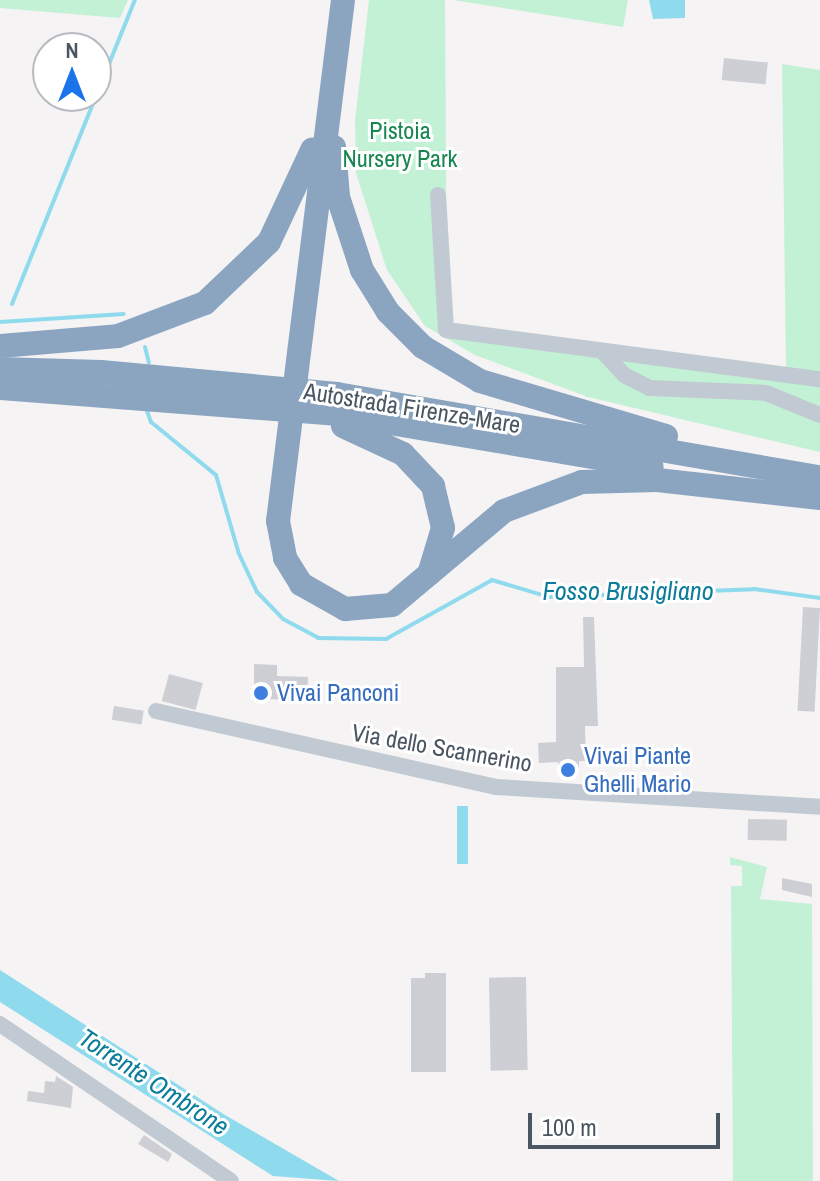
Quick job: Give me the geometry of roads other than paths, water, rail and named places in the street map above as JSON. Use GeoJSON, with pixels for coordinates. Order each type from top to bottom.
{"type":"FeatureCollection","features":[{"type":"Feature","properties":{"kind":"highway"},"geometry":{"type":"LineString","coordinates":[[342,3],[286,462],[280,540],[288,566],[310,593],[345,609],[369,610],[402,600],[504,511],[568,484],[644,479],[820,497]]}},
{"type":"Feature","properties":{"kind":"highway"},"geometry":{"type":"LineString","coordinates":[[0,346],[139,331],[186,314],[239,276],[279,227],[301,181],[342,3]]}},
{"type":"Feature","properties":{"kind":"highway"},"geometry":{"type":"LineString","coordinates":[[342,3],[334,132],[338,197],[362,270],[404,330],[456,369],[509,391],[820,476]]}},
{"type":"Feature","properties":{"kind":"highway","name":"Autostrada Firenze-Mare"},"geometry":{"type":"LineString","coordinates":[[0,369],[101,372],[337,394],[820,476]]}},
{"type":"Feature","properties":{"kind":"highway","name":"Autostrada Firenze-Mare"},"geometry":{"type":"LineString","coordinates":[[0,388],[247,405],[428,428],[820,497]]}},
{"type":"Feature","properties":{"kind":"highway"},"geometry":{"type":"LineString","coordinates":[[247,405],[369,435],[420,469],[443,518],[440,547],[425,583]]}},
{"type":"Feature","properties":{"kind":"street"},"geometry":{"type":"LineString","coordinates":[[438,195],[443,327],[820,379]]}},
{"type":"Feature","properties":{"kind":"street"},"geometry":{"type":"LineString","coordinates":[[602,351],[624,375],[649,388],[766,393],[820,415]]}},
{"type":"Feature","properties":{"kind":"street","name":"Via dello Scannerino"},"geometry":{"type":"LineString","coordinates":[[156,711],[496,787],[820,807]]}},
{"type":"Feature","properties":{"kind":"street"},"geometry":{"type":"LineString","coordinates":[[0,1024],[231,1181]]}},
{"type":"Feature","properties":{"kind":"water"},"geometry":{"type":"Polygon","coordinates":[[[649,0],[685,0],[685,18],[653,19],[649,0]]]}},
{"type":"Feature","properties":{"kind":"water"},"geometry":{"type":"Polygon","coordinates":[[[457,806],[468,806],[468,864],[457,864],[457,806]]]}},
{"type":"Feature","properties":{"kind":"water","name":"Torrente Ombrone"},"geometry":{"type":"Polygon","coordinates":[[[0,970],[225,1115],[339,1181],[273,1176],[0,1002],[0,970]]]}},
{"type":"Feature","properties":{"kind":"waterway"},"geometry":{"type":"LineString","coordinates":[[12,304],[135,0]]}},
{"type":"Feature","properties":{"kind":"waterway","name":"Fosso Brusigliano"},"geometry":{"type":"LineString","coordinates":[[0,322],[124,314]]}},
{"type":"Feature","properties":{"kind":"waterway","name":"Fosso Brusigliano"},"geometry":{"type":"LineString","coordinates":[[145,347],[149,363]]}},
{"type":"Feature","properties":{"kind":"waterway","name":"Fosso Brusigliano"},"geometry":{"type":"LineString","coordinates":[[147,411],[151,422],[216,475],[239,554],[257,592],[283,619],[318,638],[386,639],[492,580],[549,597],[754,589],[820,598]]}},
{"type":"Feature","properties":{"kind":"place","name":"Vivai Panconi"},"geometry":{"type":"Point","coordinates":[261,693]}},
{"type":"Feature","properties":{"kind":"place","name":"Vivai Piante Ghelli Mario"},"geometry":{"type":"Point","coordinates":[568,770]}},
{"type":"Feature","properties":{"kind":"park label","name":"Pistoia Nursery Park"},"geometry":{"type":"Point","coordinates":[400,145]}}]}
